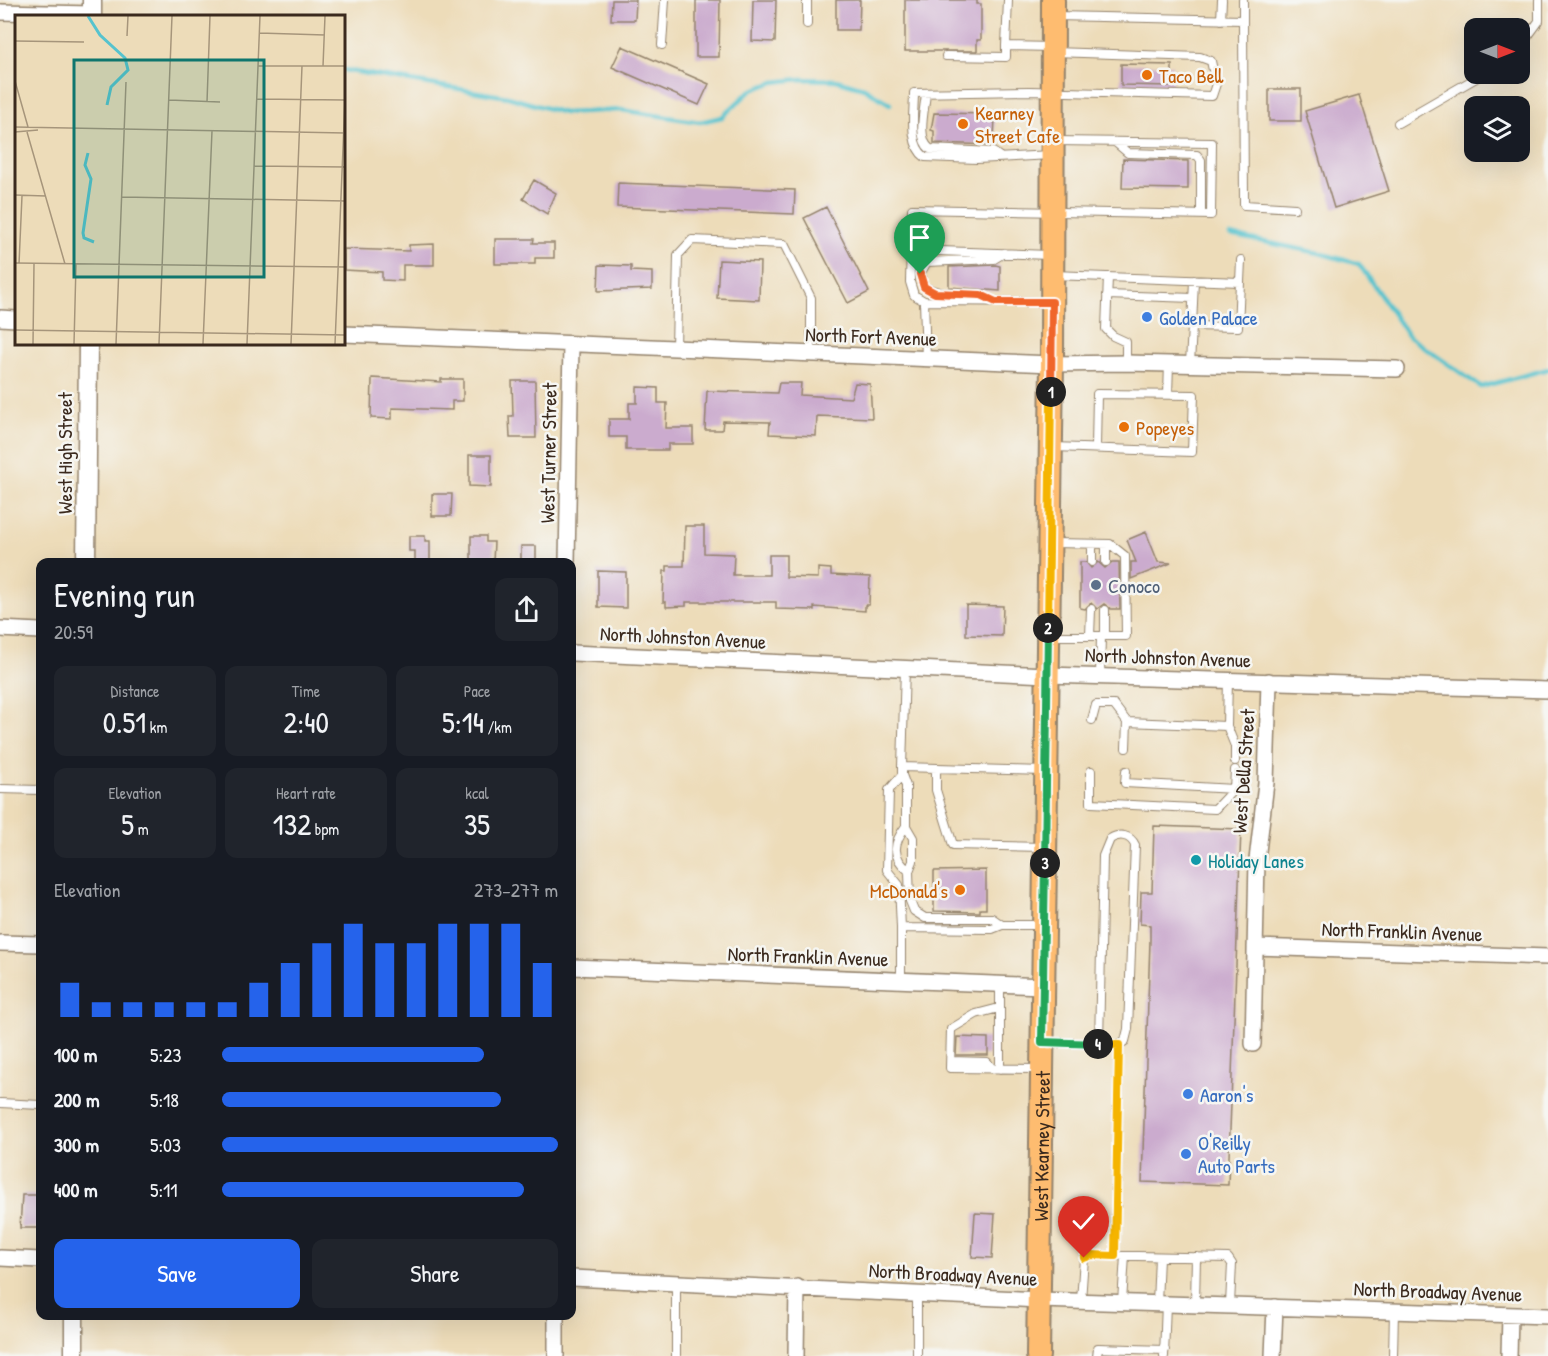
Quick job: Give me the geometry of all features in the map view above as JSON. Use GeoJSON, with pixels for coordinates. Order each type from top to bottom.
{"type":"FeatureCollection","features":[{"type":"Feature","properties":{"kind":"main road","name":"West Kearney Street"},"geometry":{"type":"LineString","coordinates":[[1038,1356],[1052,364],[1053,8]]}},
{"type":"Feature","properties":{"kind":"street"},"geometry":{"type":"LineString","coordinates":[[0,12],[92,10]]}},
{"type":"Feature","properties":{"kind":"street"},"geometry":{"type":"LineString","coordinates":[[0,318],[15,319]]}},
{"type":"Feature","properties":{"kind":"street","name":"North Fort Avenue"},"geometry":{"type":"LineString","coordinates":[[345,334],[1052,364],[1126,363],[1397,369]]}},
{"type":"Feature","properties":{"kind":"street","name":"West High Street"},"geometry":{"type":"LineString","coordinates":[[86,558],[88,345]]}},
{"type":"Feature","properties":{"kind":"street","name":"West Turner Street"},"geometry":{"type":"LineString","coordinates":[[567,558],[571,345]]}},
{"type":"Feature","properties":{"kind":"street"},"geometry":{"type":"LineString","coordinates":[[0,629],[36,631]]}},
{"type":"Feature","properties":{"kind":"street","name":"North Johnston Avenue"},"geometry":{"type":"LineString","coordinates":[[576,653],[1047,675],[1548,690]]}},
{"type":"Feature","properties":{"kind":"street","name":"West Della Street"},"geometry":{"type":"LineString","coordinates":[[1253,1044],[1257,860],[1266,783],[1269,681]]}},
{"type":"Feature","properties":{"kind":"street"},"geometry":{"type":"LineString","coordinates":[[0,943],[36,944]]}},
{"type":"Feature","properties":{"kind":"street","name":"North Franklin Avenue"},"geometry":{"type":"LineString","coordinates":[[1255,947],[1548,957]]}},
{"type":"Feature","properties":{"kind":"street","name":"North Franklin Avenue"},"geometry":{"type":"LineString","coordinates":[[576,967],[1043,986]]}},
{"type":"Feature","properties":{"kind":"street"},"geometry":{"type":"LineString","coordinates":[[0,1258],[36,1260]]}},
{"type":"Feature","properties":{"kind":"street","name":"North Broadway Avenue"},"geometry":{"type":"LineString","coordinates":[[576,1278],[1039,1300],[1230,1304],[1548,1316]]}},
{"type":"Feature","properties":{"kind":"street"},"geometry":{"type":"LineString","coordinates":[[796,1356],[797,1287]]}},
{"type":"Feature","properties":{"kind":"street"},"geometry":{"type":"LineString","coordinates":[[1273,1356],[1275,1307]]}},
{"type":"Feature","properties":{"kind":"street"},"geometry":{"type":"LineString","coordinates":[[1509,1356],[1510,1315]]}},
{"type":"Feature","properties":{"kind":"street"},"geometry":{"type":"LineString","coordinates":[[74,1320],[74,1356]]}},
{"type":"Feature","properties":{"kind":"street"},"geometry":{"type":"LineString","coordinates":[[556,1320],[556,1356]]}},
{"type":"Feature","properties":{"kind":"lane"},"geometry":{"type":"LineString","coordinates":[[662,45],[665,0]]}},
{"type":"Feature","properties":{"kind":"lane"},"geometry":{"type":"LineString","coordinates":[[807,0],[807,24]]}},
{"type":"Feature","properties":{"kind":"lane"},"geometry":{"type":"LineString","coordinates":[[946,56],[1006,57],[1008,0]]}},
{"type":"Feature","properties":{"kind":"lane"},"geometry":{"type":"LineString","coordinates":[[1221,20],[1222,0]]}},
{"type":"Feature","properties":{"kind":"lane"},"geometry":{"type":"LineString","coordinates":[[1243,0],[1244,205],[1295,208]]}},
{"type":"Feature","properties":{"kind":"lane"},"geometry":{"type":"LineString","coordinates":[[1530,33],[1539,21],[1539,0]]}},
{"type":"Feature","properties":{"kind":"lane"},"geometry":{"type":"LineString","coordinates":[[1053,8],[1243,20]]}},
{"type":"Feature","properties":{"kind":"lane"},"geometry":{"type":"LineString","coordinates":[[1006,46],[1200,57],[1211,61],[1215,71],[1216,84],[1212,96],[1053,92],[914,93],[915,142],[918,152],[935,159],[1000,157],[1053,148],[1115,142],[1212,143],[1211,215],[912,209],[910,282],[915,295],[924,301],[1052,302]]}},
{"type":"Feature","properties":{"kind":"lane"},"geometry":{"type":"LineString","coordinates":[[1398,123],[1466,84]]}},
{"type":"Feature","properties":{"kind":"lane"},"geometry":{"type":"LineString","coordinates":[[1115,142],[1128,153],[1197,155],[1201,160],[1201,214]]}},
{"type":"Feature","properties":{"kind":"lane"},"geometry":{"type":"LineString","coordinates":[[676,349],[678,255],[692,240],[704,240],[784,244],[811,298],[811,354]]}},
{"type":"Feature","properties":{"kind":"lane"},"geometry":{"type":"LineString","coordinates":[[912,250],[1004,253],[1108,277],[1239,282]]}},
{"type":"Feature","properties":{"kind":"lane"},"geometry":{"type":"LineString","coordinates":[[996,302],[981,295],[935,293],[924,287],[920,274],[927,261],[994,259],[1004,253]]}},
{"type":"Feature","properties":{"kind":"lane"},"geometry":{"type":"LineString","coordinates":[[1192,326],[1238,327],[1241,260]]}},
{"type":"Feature","properties":{"kind":"lane"},"geometry":{"type":"LineString","coordinates":[[1108,277],[1106,328],[1113,336],[1126,342],[1126,363]]}},
{"type":"Feature","properties":{"kind":"lane"},"geometry":{"type":"LineString","coordinates":[[1190,364],[1194,280]]}},
{"type":"Feature","properties":{"kind":"lane"},"geometry":{"type":"LineString","coordinates":[[1107,295],[1193,298]]}},
{"type":"Feature","properties":{"kind":"lane"},"geometry":{"type":"LineString","coordinates":[[924,301],[926,359]]}},
{"type":"Feature","properties":{"kind":"lane"},"geometry":{"type":"LineString","coordinates":[[1168,394],[1169,364]]}},
{"type":"Feature","properties":{"kind":"lane"},"geometry":{"type":"LineString","coordinates":[[1050,447],[1192,452],[1194,395],[1097,394],[1096,448]]}},
{"type":"Feature","properties":{"kind":"lane"},"geometry":{"type":"LineString","coordinates":[[1048,636],[1126,636],[1125,556],[1110,543],[1049,543]]}},
{"type":"Feature","properties":{"kind":"lane"},"geometry":{"type":"LineString","coordinates":[[1092,544],[1092,562]]}},
{"type":"Feature","properties":{"kind":"lane"},"geometry":{"type":"LineString","coordinates":[[1106,544],[1106,562]]}},
{"type":"Feature","properties":{"kind":"lane"},"geometry":{"type":"LineString","coordinates":[[1090,636],[1091,609]]}},
{"type":"Feature","properties":{"kind":"lane"},"geometry":{"type":"LineString","coordinates":[[1100,676],[1106,610]]}},
{"type":"Feature","properties":{"kind":"lane"},"geometry":{"type":"LineString","coordinates":[[905,668],[902,771],[906,786],[906,825],[913,838],[913,861],[909,872],[910,901],[914,910],[925,918],[992,918],[1002,925]]}},
{"type":"Feature","properties":{"kind":"lane"},"geometry":{"type":"LineString","coordinates":[[1228,680],[1227,726],[1235,746],[1235,761]]}},
{"type":"Feature","properties":{"kind":"lane"},"geometry":{"type":"LineString","coordinates":[[1092,720],[1096,705],[1114,705],[1127,722],[1126,748]]}},
{"type":"Feature","properties":{"kind":"lane"},"geometry":{"type":"LineString","coordinates":[[1127,722],[1227,726]]}},
{"type":"Feature","properties":{"kind":"lane"},"geometry":{"type":"LineString","coordinates":[[902,771],[936,768],[1046,771]]}},
{"type":"Feature","properties":{"kind":"lane"},"geometry":{"type":"LineString","coordinates":[[936,768],[936,790],[953,845],[1045,847]]}},
{"type":"Feature","properties":{"kind":"lane"},"geometry":{"type":"LineString","coordinates":[[1091,771],[1091,803],[1215,809],[1234,789],[1235,770]]}},
{"type":"Feature","properties":{"kind":"lane"},"geometry":{"type":"LineString","coordinates":[[901,980],[899,885],[887,870],[889,790],[902,771]]}},
{"type":"Feature","properties":{"kind":"lane"},"geometry":{"type":"LineString","coordinates":[[1126,771],[1125,783],[1234,789]]}},
{"type":"Feature","properties":{"kind":"lane"},"geometry":{"type":"LineString","coordinates":[[0,789],[36,790]]}},
{"type":"Feature","properties":{"kind":"lane"},"geometry":{"type":"LineString","coordinates":[[906,825],[897,838],[895,848],[896,858],[909,872]]}},
{"type":"Feature","properties":{"kind":"lane"},"geometry":{"type":"LineString","coordinates":[[1042,1042],[1119,1045],[1125,1041],[1128,1029],[1135,845],[1132,839],[1118,836],[1110,839],[1105,846],[1100,1044]]}},
{"type":"Feature","properties":{"kind":"lane"},"geometry":{"type":"LineString","coordinates":[[901,928],[992,929],[1002,925],[1044,925]]}},
{"type":"Feature","properties":{"kind":"lane"},"geometry":{"type":"LineString","coordinates":[[996,1069],[1000,984]]}},
{"type":"Feature","properties":{"kind":"lane"},"geometry":{"type":"LineString","coordinates":[[999,1008],[976,1014],[951,1029],[950,1068],[1042,1069]]}},
{"type":"Feature","properties":{"kind":"lane"},"geometry":{"type":"LineString","coordinates":[[1115,1256],[1119,1045]]}},
{"type":"Feature","properties":{"kind":"lane"},"geometry":{"type":"LineString","coordinates":[[0,1103],[36,1105]]}},
{"type":"Feature","properties":{"kind":"lane"},"geometry":{"type":"LineString","coordinates":[[1081,1301],[1084,1258],[1092,1255],[1196,1257],[1228,1258],[1232,1264],[1230,1304]]}},
{"type":"Feature","properties":{"kind":"lane"},"geometry":{"type":"LineString","coordinates":[[1122,1302],[1125,1256]]}},
{"type":"Feature","properties":{"kind":"lane"},"geometry":{"type":"LineString","coordinates":[[1097,1356],[1098,1348],[1164,1353],[1158,1257]]}},
{"type":"Feature","properties":{"kind":"lane"},"geometry":{"type":"LineString","coordinates":[[1195,1304],[1196,1257]]}},
{"type":"Feature","properties":{"kind":"lane"},"geometry":{"type":"LineString","coordinates":[[676,1282],[676,1356]]}},
{"type":"Feature","properties":{"kind":"lane"},"geometry":{"type":"LineString","coordinates":[[917,1293],[917,1356]]}},
{"type":"Feature","properties":{"kind":"lane"},"geometry":{"type":"LineString","coordinates":[[1394,1311],[1394,1356]]}},
{"type":"Feature","properties":{"kind":"building"},"geometry":{"type":"Polygon","coordinates":[[[612,0],[636,0],[635,20],[611,20],[612,0]]]}},
{"type":"Feature","properties":{"kind":"building"},"geometry":{"type":"Polygon","coordinates":[[[696,0],[720,0],[719,57],[696,57],[696,0]]]}},
{"type":"Feature","properties":{"kind":"building"},"geometry":{"type":"Polygon","coordinates":[[[753,0],[776,0],[775,42],[752,41],[753,0]]]}},
{"type":"Feature","properties":{"kind":"building"},"geometry":{"type":"Polygon","coordinates":[[[836,0],[860,0],[859,30],[836,30],[836,0]]]}},
{"type":"Feature","properties":{"kind":"building"},"geometry":{"type":"Polygon","coordinates":[[[905,0],[977,0],[977,4],[981,4],[981,40],[977,40],[977,51],[905,51],[905,0]]]}},
{"type":"Feature","properties":{"kind":"building"},"geometry":{"type":"Polygon","coordinates":[[[622,46],[709,84],[699,105],[612,67],[622,46]]]}},
{"type":"Feature","properties":{"kind":"building","name":"Taco Bell"},"geometry":{"type":"Polygon","coordinates":[[[1121,64],[1172,65],[1172,86],[1121,85],[1121,64]]]}},
{"type":"Feature","properties":{"kind":"building"},"geometry":{"type":"Polygon","coordinates":[[[1269,89],[1301,89],[1301,121],[1269,121],[1269,89]]]}},
{"type":"Feature","properties":{"kind":"building"},"geometry":{"type":"Polygon","coordinates":[[[1359,95],[1389,191],[1334,208],[1305,111],[1359,95]]]}},
{"type":"Feature","properties":{"kind":"building","name":"Kearney Street Cafe"},"geometry":{"type":"Polygon","coordinates":[[[934,113],[995,114],[994,145],[934,143],[934,131],[931,130],[934,113]]]}},
{"type":"Feature","properties":{"kind":"building"},"geometry":{"type":"Polygon","coordinates":[[[1123,159],[1188,161],[1188,189],[1122,188],[1123,159]]]}},
{"type":"Feature","properties":{"kind":"building"},"geometry":{"type":"Polygon","coordinates":[[[534,180],[556,193],[547,214],[523,199],[534,180]]]}},
{"type":"Feature","properties":{"kind":"building"},"geometry":{"type":"Polygon","coordinates":[[[618,183],[795,190],[794,214],[617,207],[618,183]]]}},
{"type":"Feature","properties":{"kind":"building"},"geometry":{"type":"Polygon","coordinates":[[[826,207],[869,292],[848,303],[804,218],[826,207]]]}},
{"type":"Feature","properties":{"kind":"building"},"geometry":{"type":"Polygon","coordinates":[[[495,239],[534,239],[533,243],[554,243],[554,258],[535,258],[535,264],[495,264],[495,239]]]}},
{"type":"Feature","properties":{"kind":"building"},"geometry":{"type":"Polygon","coordinates":[[[434,244],[434,265],[403,265],[403,281],[382,280],[382,272],[345,270],[345,249],[409,251],[409,245],[434,244]]]}},
{"type":"Feature","properties":{"kind":"building"},"geometry":{"type":"Polygon","coordinates":[[[719,260],[760,262],[759,300],[717,298],[719,260]]]}},
{"type":"Feature","properties":{"kind":"building"},"geometry":{"type":"Polygon","coordinates":[[[599,265],[631,266],[631,271],[652,272],[652,289],[598,291],[599,265]]]}},
{"type":"Feature","properties":{"kind":"building"},"geometry":{"type":"Polygon","coordinates":[[[1000,266],[1000,291],[949,287],[949,267],[1000,266]]]}},
{"type":"Feature","properties":{"kind":"building"},"geometry":{"type":"Polygon","coordinates":[[[372,378],[441,382],[441,379],[463,379],[463,401],[452,401],[452,410],[392,408],[392,419],[371,418],[372,378]]]}},
{"type":"Feature","properties":{"kind":"building"},"geometry":{"type":"Polygon","coordinates":[[[512,381],[535,381],[536,438],[510,438],[509,416],[513,416],[512,381]]]}},
{"type":"Feature","properties":{"kind":"building"},"geometry":{"type":"Polygon","coordinates":[[[779,383],[801,383],[800,395],[851,398],[855,383],[870,384],[872,418],[817,416],[816,436],[769,434],[770,422],[723,421],[722,430],[705,430],[707,391],[777,393],[779,383]]]}},
{"type":"Feature","properties":{"kind":"building"},"geometry":{"type":"Polygon","coordinates":[[[637,387],[658,388],[658,403],[667,403],[666,428],[693,428],[693,444],[668,444],[668,450],[626,450],[626,437],[609,437],[609,419],[629,419],[629,403],[637,403],[637,387]]]}},
{"type":"Feature","properties":{"kind":"building"},"geometry":{"type":"Polygon","coordinates":[[[469,455],[491,455],[491,487],[469,486],[469,455]]]}},
{"type":"Feature","properties":{"kind":"building"},"geometry":{"type":"Polygon","coordinates":[[[432,494],[452,494],[451,516],[432,516],[432,494]]]}},
{"type":"Feature","properties":{"kind":"building"},"geometry":{"type":"Polygon","coordinates":[[[685,526],[704,526],[704,553],[734,554],[733,575],[769,575],[769,555],[786,555],[786,577],[818,578],[818,568],[831,569],[831,575],[870,577],[869,605],[865,605],[865,611],[814,607],[814,610],[776,609],[776,602],[686,602],[686,606],[666,607],[666,602],[663,602],[664,571],[667,571],[667,566],[684,566],[685,526]]]}},
{"type":"Feature","properties":{"kind":"building"},"geometry":{"type":"Polygon","coordinates":[[[1146,532],[1158,562],[1171,563],[1131,579],[1131,562],[1136,562],[1127,540],[1146,532]]]}},
{"type":"Feature","properties":{"kind":"building"},"geometry":{"type":"Polygon","coordinates":[[[409,536],[425,536],[425,541],[430,541],[430,558],[415,558],[415,551],[409,551],[409,536]]]}},
{"type":"Feature","properties":{"kind":"building"},"geometry":{"type":"Polygon","coordinates":[[[471,536],[486,536],[486,542],[494,542],[493,558],[471,558],[471,536]]]}},
{"type":"Feature","properties":{"kind":"building"},"geometry":{"type":"Polygon","coordinates":[[[521,546],[536,546],[536,558],[521,558],[521,546]]]}},
{"type":"Feature","properties":{"kind":"building"},"geometry":{"type":"Polygon","coordinates":[[[1080,562],[1086,562],[1091,568],[1098,562],[1105,568],[1112,562],[1119,562],[1120,609],[1111,609],[1104,604],[1097,609],[1091,603],[1085,609],[1080,608],[1080,562]]]}},
{"type":"Feature","properties":{"kind":"building"},"geometry":{"type":"Polygon","coordinates":[[[598,571],[626,572],[626,608],[598,607],[598,571]]]}},
{"type":"Feature","properties":{"kind":"building"},"geometry":{"type":"Polygon","coordinates":[[[966,605],[1003,606],[1002,636],[966,635],[966,605]]]}},
{"type":"Feature","properties":{"kind":"building"},"geometry":{"type":"Polygon","coordinates":[[[1154,826],[1241,829],[1228,1185],[1142,1182],[1150,925],[1140,924],[1141,892],[1152,892],[1154,826]]]}},
{"type":"Feature","properties":{"kind":"building","name":"McDonald's"},"geometry":{"type":"Polygon","coordinates":[[[986,870],[986,909],[980,909],[980,912],[934,911],[934,871],[986,870]]]}},
{"type":"Feature","properties":{"kind":"building"},"geometry":{"type":"Polygon","coordinates":[[[957,1037],[988,1038],[988,1055],[956,1055],[957,1037]]]}},
{"type":"Feature","properties":{"kind":"building"},"geometry":{"type":"Polygon","coordinates":[[[22,1195],[36,1195],[36,1228],[20,1228],[22,1195]]]}},
{"type":"Feature","properties":{"kind":"building"},"geometry":{"type":"Polygon","coordinates":[[[975,1213],[995,1214],[992,1258],[972,1257],[975,1213]]]}},
{"type":"Feature","properties":{"kind":"waterway"},"geometry":{"type":"LineString","coordinates":[[345,70],[508,97],[564,113],[621,110],[700,122],[722,117],[750,91],[774,82],[801,79],[836,80],[864,88],[890,104]]}},
{"type":"Feature","properties":{"kind":"waterway"},"geometry":{"type":"LineString","coordinates":[[1230,235],[1319,253],[1359,264],[1408,336],[1481,387],[1548,369]]}},
{"type":"Feature","properties":{"kind":"place","name":"Taco Bell"},"geometry":{"type":"Point","coordinates":[1147,75]}},
{"type":"Feature","properties":{"kind":"place","name":"Kearney Street Cafe"},"geometry":{"type":"Point","coordinates":[963,124]}},
{"type":"Feature","properties":{"kind":"place","name":"Golden Palace"},"geometry":{"type":"Point","coordinates":[1147,317]}},
{"type":"Feature","properties":{"kind":"place","name":"Popeyes"},"geometry":{"type":"Point","coordinates":[1124,427]}},
{"type":"Feature","properties":{"kind":"place","name":"Conoco"},"geometry":{"type":"Point","coordinates":[1096,585]}},
{"type":"Feature","properties":{"kind":"place","name":"Holiday Lanes"},"geometry":{"type":"Point","coordinates":[1196,860]}},
{"type":"Feature","properties":{"kind":"place","name":"McDonald's"},"geometry":{"type":"Point","coordinates":[960,890]}},
{"type":"Feature","properties":{"kind":"place","name":"Aaron's"},"geometry":{"type":"Point","coordinates":[1188,1094]}},
{"type":"Feature","properties":{"kind":"place","name":"O'Reilly Auto Parts"},"geometry":{"type":"Point","coordinates":[1186,1154]}},
{"type":"Feature","properties":{"kind":"route"},"geometry":{"type":"LineString","coordinates":[[920,274],[924,287],[935,293],[981,295],[996,302],[1052,302],[1042,1042],[1119,1045],[1115,1256],[1092,1255],[1084,1258]]}}]}
